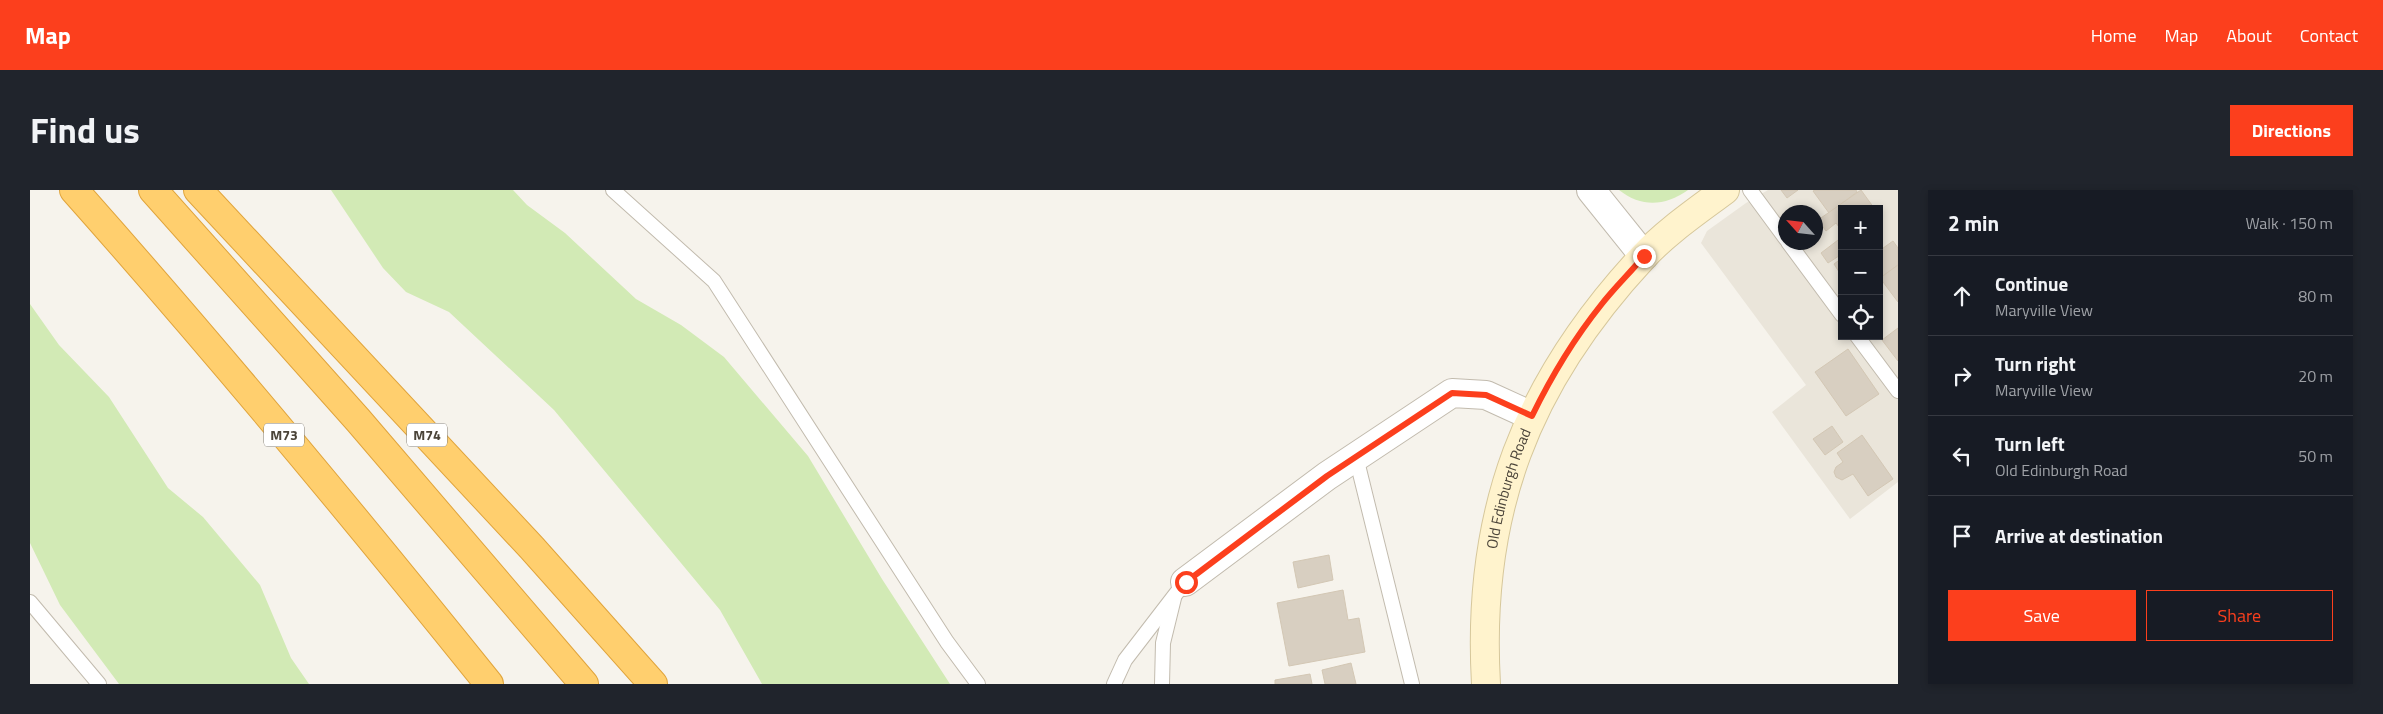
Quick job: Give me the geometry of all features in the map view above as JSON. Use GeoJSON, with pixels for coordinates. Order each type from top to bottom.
{"type":"FeatureCollection","features":[{"type":"Feature","properties":{"kind":"highway","name":"M73"},"geometry":{"type":"LineString","coordinates":[[74,190],[220,358],[387,558],[489,684]]}},
{"type":"Feature","properties":{"kind":"highway","name":"M74"},"geometry":{"type":"LineString","coordinates":[[153,190],[358,420],[584,684]]}},
{"type":"Feature","properties":{"kind":"highway","name":"M74"},"geometry":{"type":"LineString","coordinates":[[198,190],[518,533],[653,684]]}},
{"type":"Feature","properties":{"kind":"main road","name":"Old Edinburgh Road"},"geometry":{"type":"LineString","coordinates":[[1486,684],[1484,650],[1486,600],[1494,528],[1517,449],[1532,416],[1554,373],[1601,304],[1644,256],[1725,190]]}},
{"type":"Feature","properties":{"kind":"street"},"geometry":{"type":"LineString","coordinates":[[1592,190],[1644,256]]}},
{"type":"Feature","properties":{"kind":"street"},"geometry":{"type":"LineString","coordinates":[[1180,587],[1327,476],[1452,393],[1486,395],[1532,416]]}},
{"type":"Feature","properties":{"kind":"lane"},"geometry":{"type":"LineString","coordinates":[[613,190],[714,280],[947,642],[978,684]]}},
{"type":"Feature","properties":{"kind":"lane"},"geometry":{"type":"LineString","coordinates":[[1750,190],[1778,228]]}},
{"type":"Feature","properties":{"kind":"lane"},"geometry":{"type":"LineString","coordinates":[[1794,250],[1838,310]]}},
{"type":"Feature","properties":{"kind":"lane"},"geometry":{"type":"LineString","coordinates":[[1861,340],[1898,391]]}},
{"type":"Feature","properties":{"kind":"lane"},"geometry":{"type":"LineString","coordinates":[[1356,457],[1412,684]]}},
{"type":"Feature","properties":{"kind":"lane"},"geometry":{"type":"LineString","coordinates":[[1114,684],[1125,660],[1180,587]]}},
{"type":"Feature","properties":{"kind":"lane"},"geometry":{"type":"LineString","coordinates":[[1162,684],[1163,643],[1180,587]]}},
{"type":"Feature","properties":{"kind":"lane"},"geometry":{"type":"LineString","coordinates":[[30,602],[99,684]]}},
{"type":"Feature","properties":{"kind":"shaded area"},"geometry":{"type":"Polygon","coordinates":[[[1768,190],[1898,190],[1898,482],[1850,519],[1772,412],[1806,385],[1701,243],[1707,231],[1768,190]]]}},
{"type":"Feature","properties":{"kind":"green space"},"geometry":{"type":"Polygon","coordinates":[[[331,190],[513,190],[527,205],[565,233],[636,299],[681,325],[724,357],[808,456],[882,579],[950,684],[762,684],[720,610],[554,410],[449,312],[406,292],[383,268],[331,190]]]}},
{"type":"Feature","properties":{"kind":"green space"},"geometry":{"type":"Polygon","coordinates":[[[1619,190],[1688,190],[1671,199],[1654,203],[1636,200],[1619,190]]]}},
{"type":"Feature","properties":{"kind":"green space"},"geometry":{"type":"Polygon","coordinates":[[[30,304],[59,345],[109,397],[168,488],[203,517],[260,585],[291,658],[309,684],[119,684],[60,605],[30,543],[30,304]]]}},
{"type":"Feature","properties":{"kind":"building"},"geometry":{"type":"Polygon","coordinates":[[[1781,190],[1798,190],[1787,198],[1781,190]]]}},
{"type":"Feature","properties":{"kind":"building"},"geometry":{"type":"Polygon","coordinates":[[[1856,190],[1857,192],[1829,213],[1813,191],[1856,190]]]}},
{"type":"Feature","properties":{"kind":"building"},"geometry":{"type":"Polygon","coordinates":[[[1861,190],[1872,205],[1840,205],[1861,190]]]}},
{"type":"Feature","properties":{"kind":"building"},"geometry":{"type":"Polygon","coordinates":[[[1838,206],[1838,226],[1836,223],[1826,231],[1823,227],[1823,217],[1838,206]]]}},
{"type":"Feature","properties":{"kind":"building"},"geometry":{"type":"Polygon","coordinates":[[[1838,240],[1838,257],[1828,263],[1821,253],[1838,240]]]}},
{"type":"Feature","properties":{"kind":"building"},"geometry":{"type":"Polygon","coordinates":[[[1893,241],[1898,248],[1898,265],[1883,276],[1883,250],[1893,241]]]}},
{"type":"Feature","properties":{"kind":"building"},"geometry":{"type":"Polygon","coordinates":[[[1838,261],[1838,270],[1834,264],[1838,261]]]}},
{"type":"Feature","properties":{"kind":"building"},"geometry":{"type":"Polygon","coordinates":[[[1898,265],[1898,302],[1883,282],[1883,276],[1898,265]]]}},
{"type":"Feature","properties":{"kind":"building"},"geometry":{"type":"Polygon","coordinates":[[[1898,328],[1898,361],[1882,340],[1898,328]]]}},
{"type":"Feature","properties":{"kind":"building"},"geometry":{"type":"Polygon","coordinates":[[[1848,349],[1879,394],[1846,416],[1815,372],[1848,349]]]}},
{"type":"Feature","properties":{"kind":"building"},"geometry":{"type":"Polygon","coordinates":[[[1832,426],[1843,442],[1825,455],[1813,439],[1832,426]]]}},
{"type":"Feature","properties":{"kind":"building"},"geometry":{"type":"Polygon","coordinates":[[[1862,435],[1893,479],[1868,496],[1853,474],[1842,480],[1836,477],[1834,472],[1836,467],[1843,462],[1837,453],[1862,435]]]}},
{"type":"Feature","properties":{"kind":"building"},"geometry":{"type":"Polygon","coordinates":[[[1329,555],[1333,580],[1298,588],[1293,562],[1329,555]]]}},
{"type":"Feature","properties":{"kind":"building"},"geometry":{"type":"Polygon","coordinates":[[[1343,590],[1348,620],[1359,618],[1365,652],[1289,666],[1277,603],[1343,590]]]}},
{"type":"Feature","properties":{"kind":"building"},"geometry":{"type":"Polygon","coordinates":[[[1351,663],[1356,684],[1325,684],[1322,670],[1351,663]]]}},
{"type":"Feature","properties":{"kind":"building"},"geometry":{"type":"Polygon","coordinates":[[[1310,674],[1312,684],[1275,684],[1275,680],[1310,674]]]}},
{"type":"Feature","properties":{"kind":"route"},"geometry":{"type":"LineString","coordinates":[[1186,582],[1327,476],[1452,393],[1486,395],[1532,416],[1554,373],[1575,340],[1601,304],[1644,256]]}}]}
